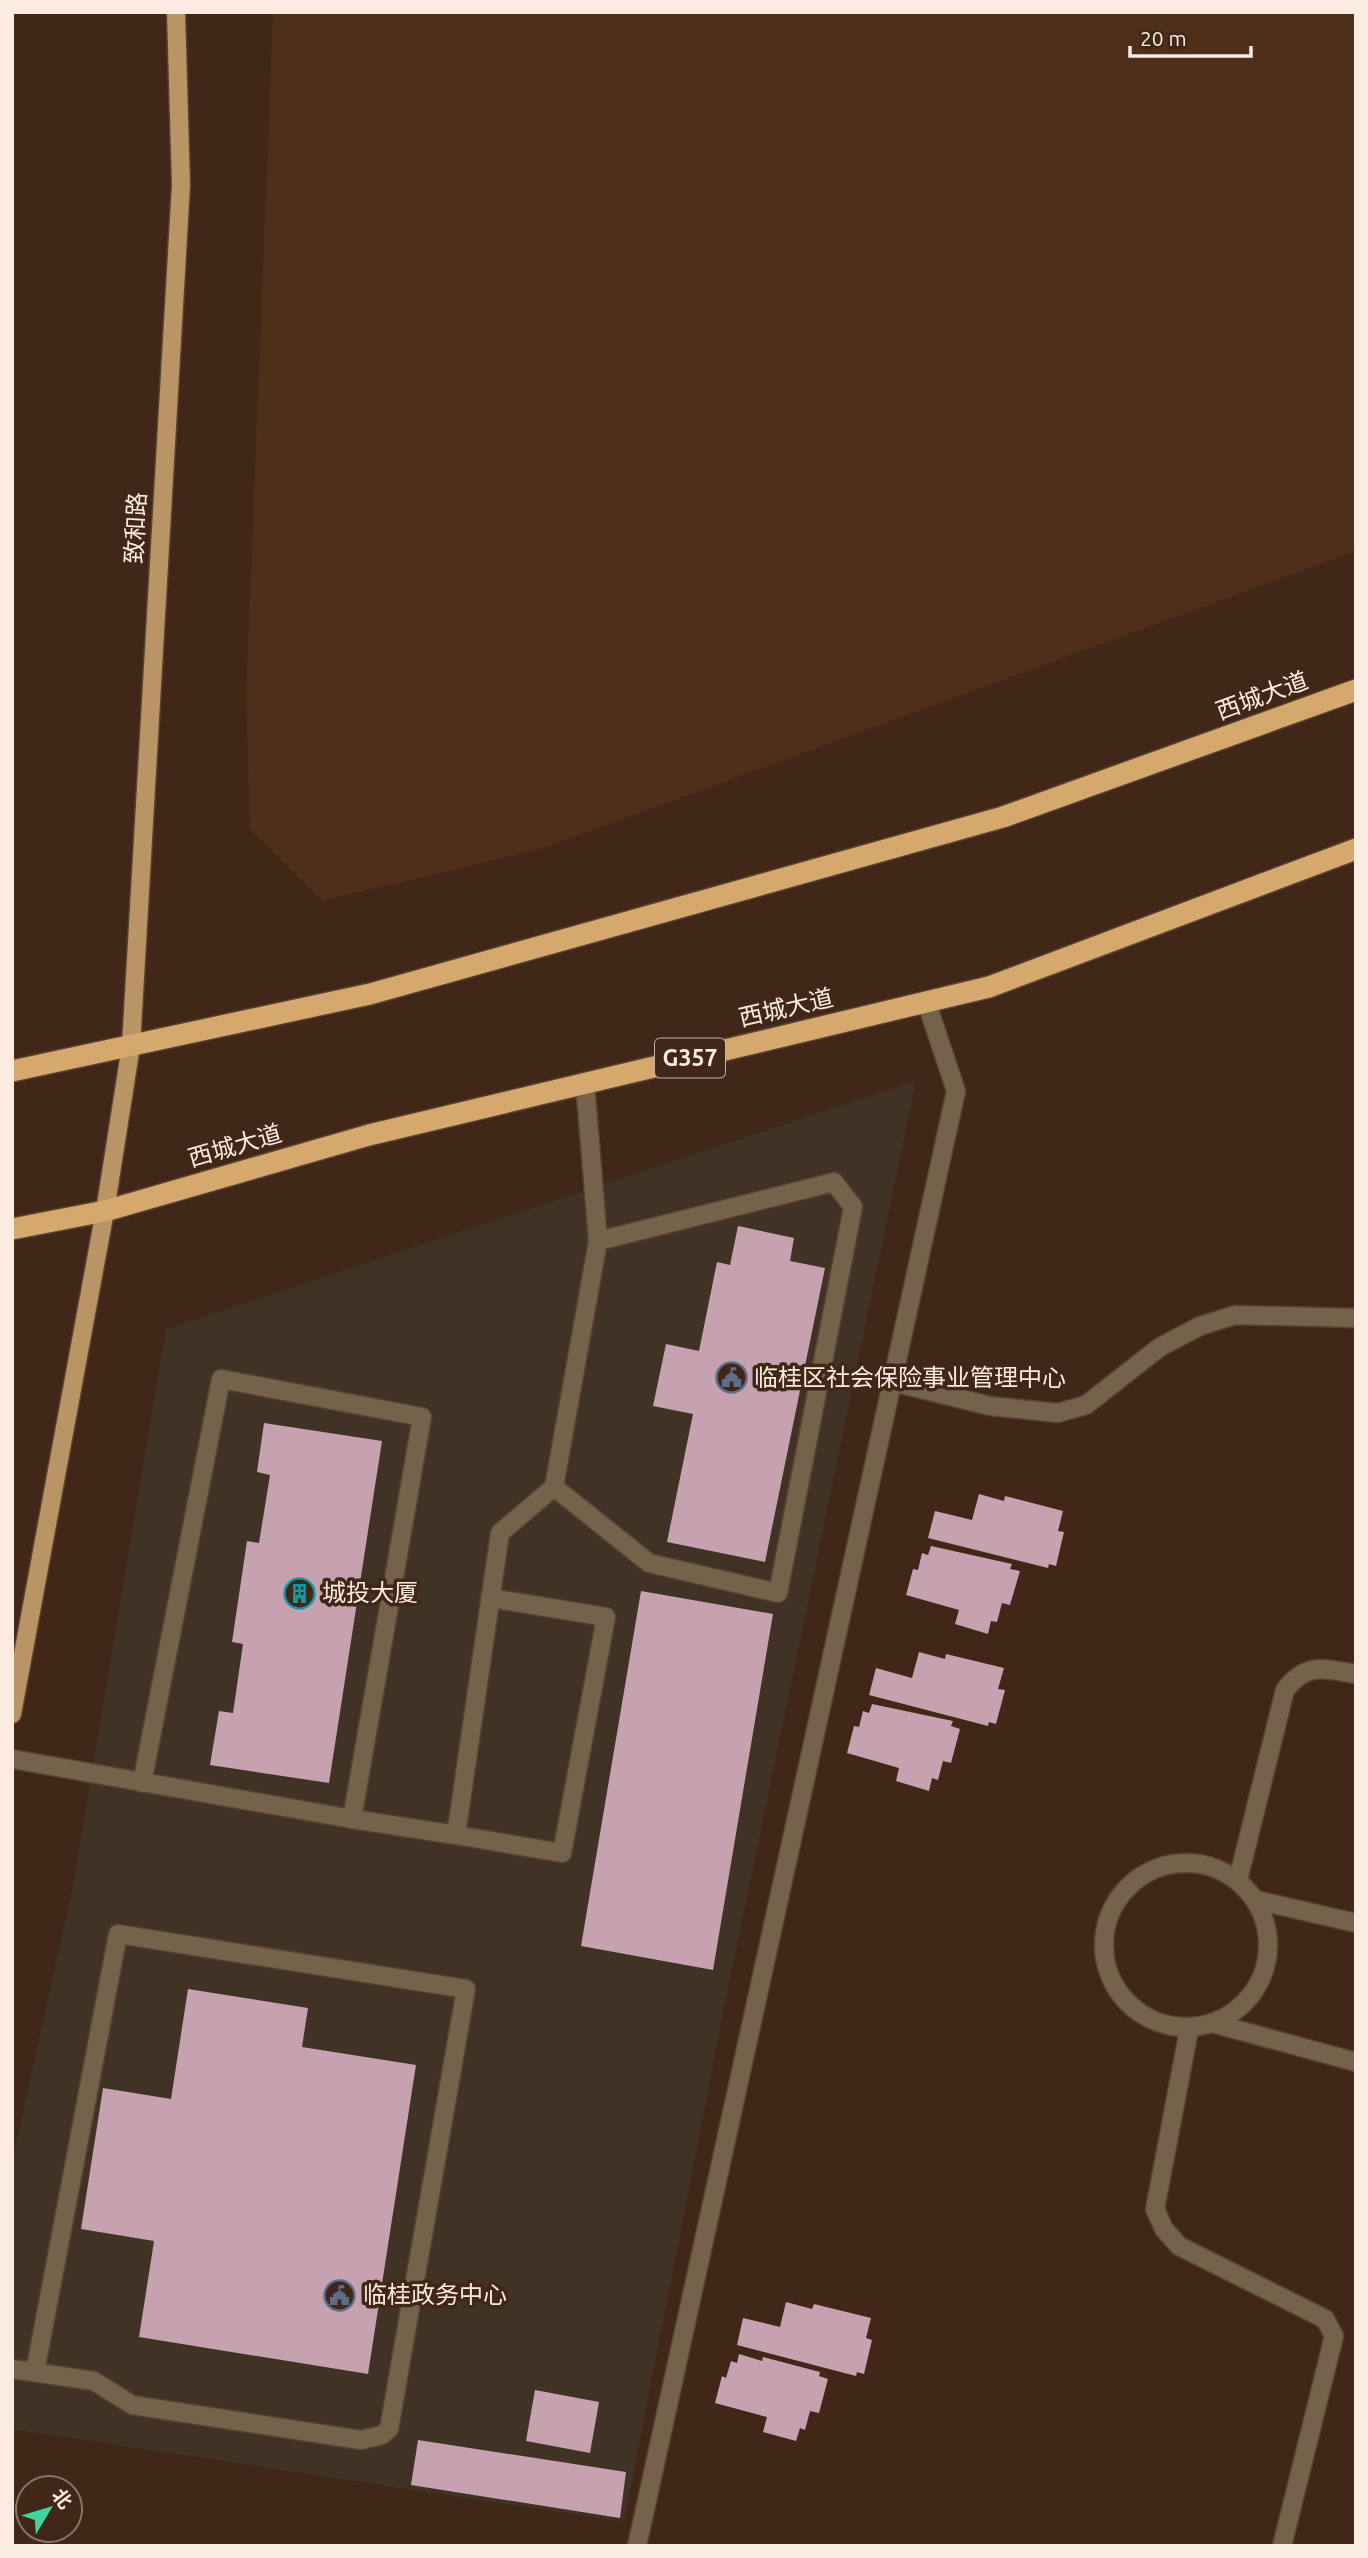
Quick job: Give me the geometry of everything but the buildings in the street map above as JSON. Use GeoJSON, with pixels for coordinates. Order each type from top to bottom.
{"type":"FeatureCollection","features":[{"type":"Feature","properties":{"kind":"highway","name":"西城大道"},"geometry":{"type":"LineString","coordinates":[[12,1071],[370,994],[1003,817],[1356,690]]}},
{"type":"Feature","properties":{"kind":"highway","name":"西城大道"},"geometry":{"type":"LineString","coordinates":[[12,1229],[105,1211],[369,1135],[989,986],[1356,849]]}},
{"type":"Feature","properties":{"kind":"main road","name":"致和路"},"geometry":{"type":"LineString","coordinates":[[12,1714],[105,1211],[131,1046],[181,185],[176,12]]}},
{"type":"Feature","properties":{"kind":"street"},"geometry":{"type":"LineString","coordinates":[[637,2546],[956,1091],[926,1001]]}},
{"type":"Feature","properties":{"kind":"street"},"geometry":{"type":"LineString","coordinates":[[456,1835],[500,1533],[554,1487],[598,1241],[585,1083]]}},
{"type":"Feature","properties":{"kind":"street"},"geometry":{"type":"LineString","coordinates":[[554,1487],[649,1563],[778,1593],[853,1207],[834,1182],[598,1241]]}},
{"type":"Feature","properties":{"kind":"street"},"geometry":{"type":"LineString","coordinates":[[892,1382],[990,1406],[1058,1413],[1086,1405],[1160,1347],[1200,1326],[1235,1315],[1356,1318]]}},
{"type":"Feature","properties":{"kind":"street"},"geometry":{"type":"LineString","coordinates":[[142,1783],[220,1379],[422,1417],[352,1819]]}},
{"type":"Feature","properties":{"kind":"street"},"geometry":{"type":"LineString","coordinates":[[12,1759],[562,1853],[607,1617],[490,1598]]}},
{"type":"Feature","properties":{"kind":"street"},"geometry":{"type":"LineString","coordinates":[[1238,1880],[1285,1690],[1294,1680],[1316,1667],[1356,1674]]}},
{"type":"Feature","properties":{"kind":"street"},"geometry":{"type":"LineString","coordinates":[[1188,1862],[1215,1867],[1238,1880],[1256,1900],[1266,1926],[1268,1951],[1262,1978],[1247,2001],[1225,2018],[1198,2027],[1171,2027],[1144,2017],[1123,1999],[1108,1975],[1102,1948],[1106,1920],[1119,1895],[1138,1877],[1162,1865],[1188,1862]]}},
{"type":"Feature","properties":{"kind":"street"},"geometry":{"type":"LineString","coordinates":[[1256,1900],[1356,1923]]}},
{"type":"Feature","properties":{"kind":"street"},"geometry":{"type":"LineString","coordinates":[[12,2369],[94,2381],[132,2405],[361,2440],[382,2435],[389,2429],[466,1989],[118,1934],[35,2372]]}},
{"type":"Feature","properties":{"kind":"street"},"geometry":{"type":"LineString","coordinates":[[1212,2023],[1356,2062]]}},
{"type":"Feature","properties":{"kind":"street"},"geometry":{"type":"LineString","coordinates":[[1188,2035],[1155,2208],[1164,2229],[1179,2246],[1325,2319],[1334,2336],[1282,2546]]}},
{"type":"Feature","properties":{"kind":"shaded area"},"geometry":{"type":"Polygon","coordinates":[[[273,12],[1356,12],[1356,551],[538,850],[322,901],[250,830],[246,695],[273,12]]]}},
{"type":"Feature","properties":{"kind":"shaded area"},"geometry":{"type":"Polygon","coordinates":[[[916,1081],[726,1999],[624,2522],[12,2429],[12,2161],[72,1890],[166,1329],[916,1081]]]}},
{"type":"Feature","properties":{"kind":"place","name":"临桂区社会保险事业管理中心"},"geometry":{"type":"Point","coordinates":[731,1378]}},
{"type":"Feature","properties":{"kind":"place","name":"城投大厦"},"geometry":{"type":"Point","coordinates":[299,1593]}},
{"type":"Feature","properties":{"kind":"place","name":"临桂政务中心"},"geometry":{"type":"Point","coordinates":[340,2295]}}]}
